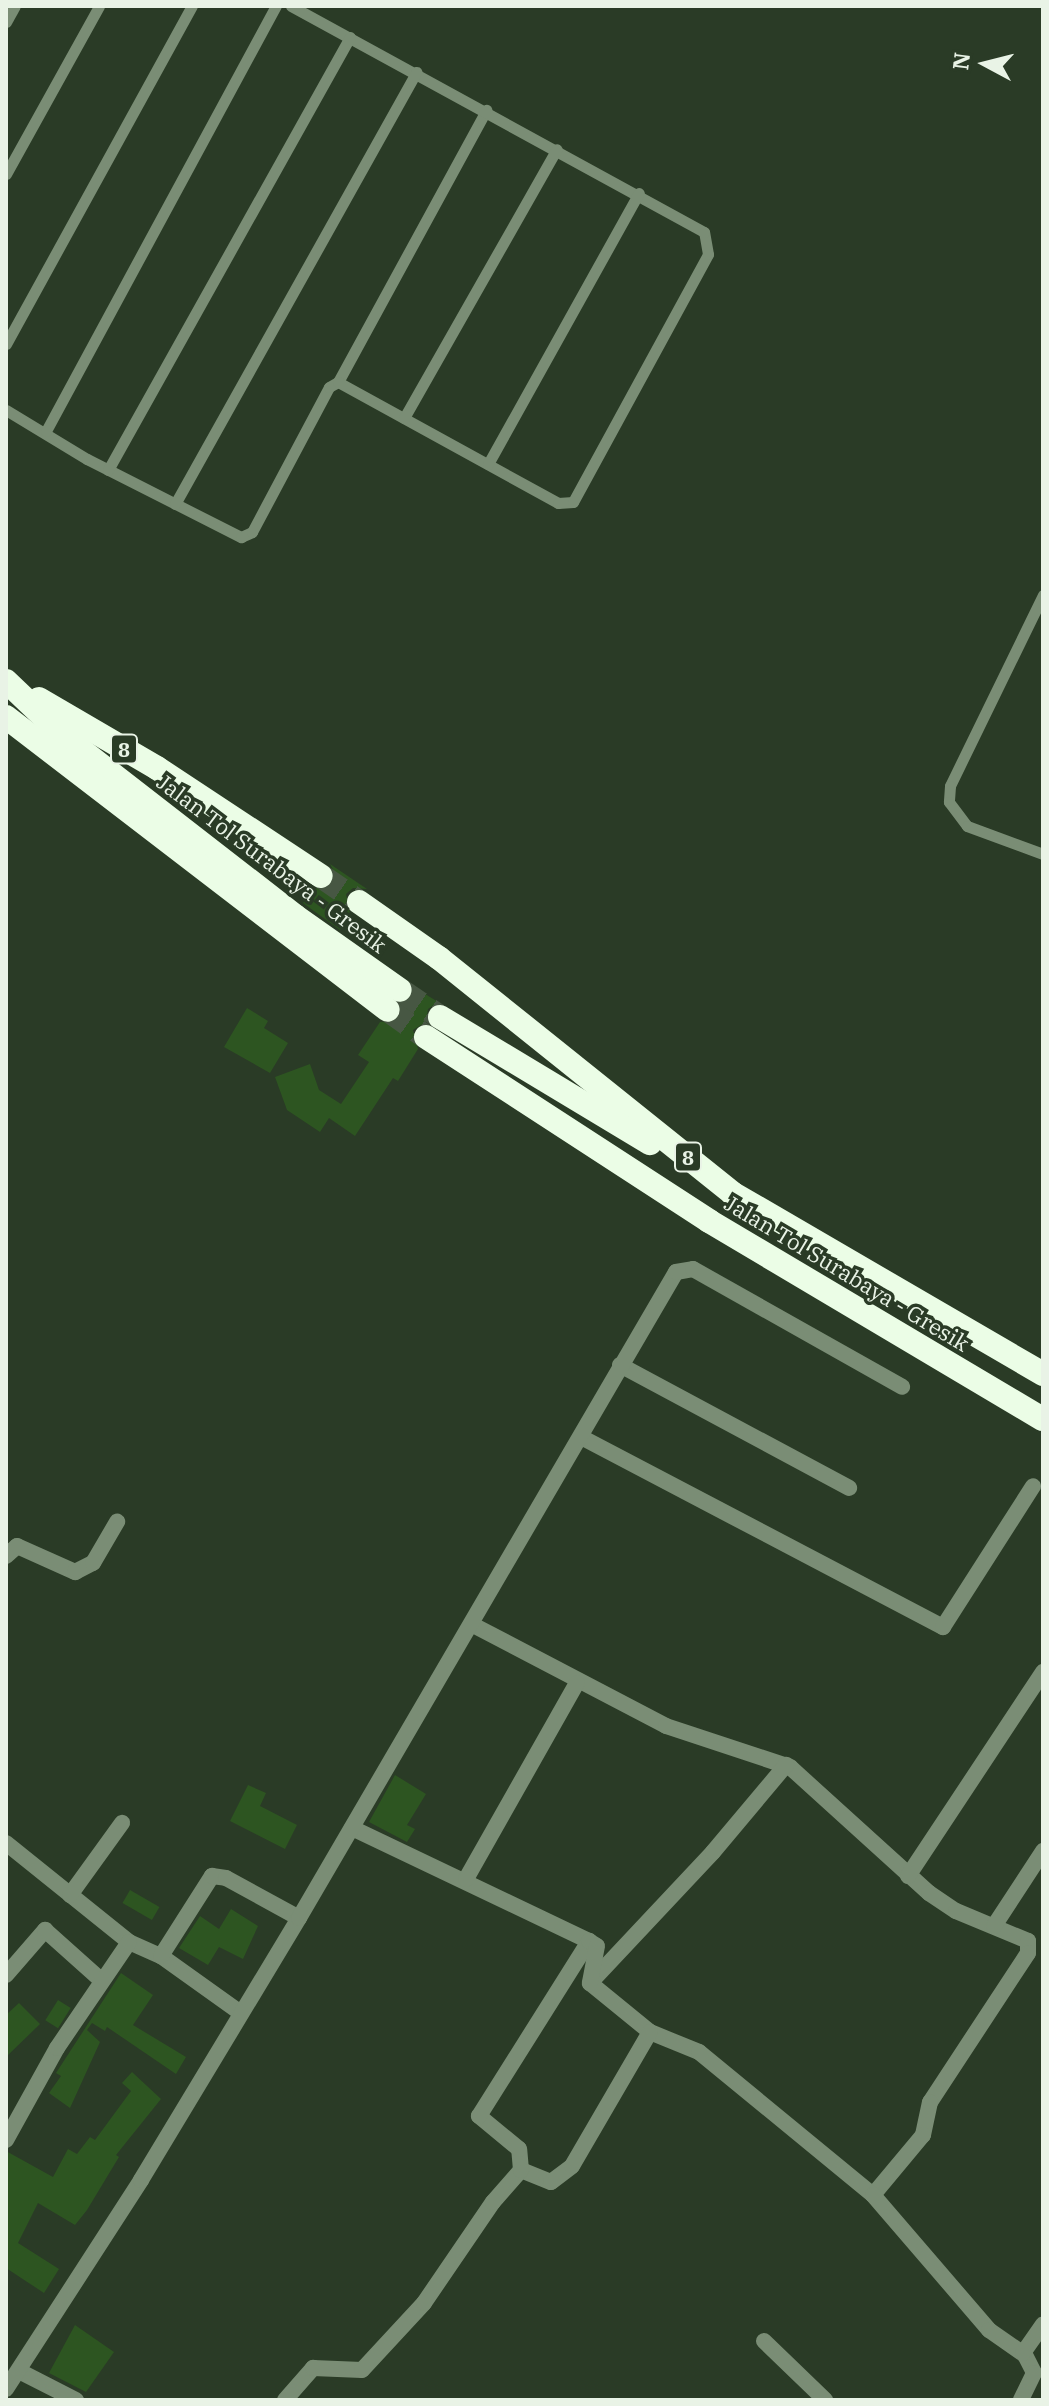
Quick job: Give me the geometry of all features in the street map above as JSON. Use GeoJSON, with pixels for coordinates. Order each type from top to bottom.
{"type":"FeatureCollection","features":[{"type":"Feature","properties":{"kind":"highway","name":"Jalan Tol Surabaya - Gresik"},"geometry":{"type":"LineString","coordinates":[[6,680],[157,768],[321,876]]}},
{"type":"Feature","properties":{"kind":"highway","name":"Jalan Tol Surabaya - Gresik"},"geometry":{"type":"LineString","coordinates":[[6,680],[67,739],[295,916],[394,1000],[6,717]]}},
{"type":"Feature","properties":{"kind":"highway","name":"Jalan Tol Surabaya - Gresik"},"geometry":{"type":"LineString","coordinates":[[359,902],[439,958],[732,1193]]}},
{"type":"Feature","properties":{"kind":"highway","name":"Jalan Tol Surabaya - Gresik"},"geometry":{"type":"LineString","coordinates":[[440,1017],[732,1193],[1043,1374]]}},
{"type":"Feature","properties":{"kind":"highway","name":"Jalan Tol Surabaya - Gresik"},"geometry":{"type":"LineString","coordinates":[[426,1037],[709,1221],[1043,1419]]}},
{"type":"Feature","properties":{"kind":"street"},"geometry":{"type":"LineString","coordinates":[[6,2389],[299,1918],[473,1625],[676,1272],[684,1268],[902,1387]]}},
{"type":"Feature","properties":{"kind":"street"},"geometry":{"type":"LineString","coordinates":[[620,1365],[849,1488]]}},
{"type":"Feature","properties":{"kind":"street"},"geometry":{"type":"LineString","coordinates":[[581,1437],[943,1627],[1033,1486]]}},
{"type":"Feature","properties":{"kind":"street"},"geometry":{"type":"LineString","coordinates":[[10,1546],[75,1572],[93,1563],[117,1522]]}},
{"type":"Feature","properties":{"kind":"street"},"geometry":{"type":"LineString","coordinates":[[473,1625],[577,1683],[691,1737],[786,1765],[908,1876],[956,1911],[1028,1941],[1028,1953],[930,2102],[923,2135],[873,2195]]}},
{"type":"Feature","properties":{"kind":"street"},"geometry":{"type":"LineString","coordinates":[[908,1876],[1043,1672]]}},
{"type":"Feature","properties":{"kind":"street"},"geometry":{"type":"LineString","coordinates":[[466,1879],[577,1683]]}},
{"type":"Feature","properties":{"kind":"street"},"geometry":{"type":"LineString","coordinates":[[590,1983],[713,1852],[786,1765]]}},
{"type":"Feature","properties":{"kind":"street"},"geometry":{"type":"LineString","coordinates":[[70,1895],[122,1823]]}},
{"type":"Feature","properties":{"kind":"street"},"geometry":{"type":"LineString","coordinates":[[352,1828],[466,1879],[597,1946],[590,1983]]}},
{"type":"Feature","properties":{"kind":"street"},"geometry":{"type":"LineString","coordinates":[[6,1843],[129,1942],[161,1956],[241,2013]]}},
{"type":"Feature","properties":{"kind":"street"},"geometry":{"type":"LineString","coordinates":[[994,1926],[1043,1851]]}},
{"type":"Feature","properties":{"kind":"street"},"geometry":{"type":"LineString","coordinates":[[161,1956],[212,1876],[226,1878],[299,1918]]}},
{"type":"Feature","properties":{"kind":"street"},"geometry":{"type":"LineString","coordinates":[[6,1975],[45,1930],[101,1980]]}},
{"type":"Feature","properties":{"kind":"street"},"geometry":{"type":"LineString","coordinates":[[285,2400],[313,2368],[362,2370],[424,2303],[521,2170],[519,2149],[479,2116],[589,1941]]}},
{"type":"Feature","properties":{"kind":"street"},"geometry":{"type":"LineString","coordinates":[[6,2140],[101,1980],[129,1942]]}},
{"type":"Feature","properties":{"kind":"street"},"geometry":{"type":"LineString","coordinates":[[590,1983],[650,2032],[699,2052],[873,2195],[989,2330],[1023,2353],[1034,2373],[1021,2400]]}},
{"type":"Feature","properties":{"kind":"street"},"geometry":{"type":"LineString","coordinates":[[521,2170],[551,2182],[572,2166],[650,2032]]}},
{"type":"Feature","properties":{"kind":"street"},"geometry":{"type":"LineString","coordinates":[[1023,2353],[1043,2324]]}},
{"type":"Feature","properties":{"kind":"street"},"geometry":{"type":"LineString","coordinates":[[764,2341],[825,2400]]}},
{"type":"Feature","properties":{"kind":"street"},"geometry":{"type":"LineString","coordinates":[[19,2371],[76,2400]]}},
{"type":"Feature","properties":{"kind":"lane"},"geometry":{"type":"LineString","coordinates":[[6,22],[15,6]]}},
{"type":"Feature","properties":{"kind":"lane"},"geometry":{"type":"LineString","coordinates":[[6,174],[99,6]]}},
{"type":"Feature","properties":{"kind":"lane"},"geometry":{"type":"LineString","coordinates":[[6,344],[192,6]]}},
{"type":"Feature","properties":{"kind":"lane"},"geometry":{"type":"LineString","coordinates":[[46,431],[276,6]]}},
{"type":"Feature","properties":{"kind":"lane"},"geometry":{"type":"LineString","coordinates":[[291,6],[698,226],[710,247],[573,502],[558,503],[338,382]]}},
{"type":"Feature","properties":{"kind":"lane"},"geometry":{"type":"LineString","coordinates":[[108,470],[350,37]]}},
{"type":"Feature","properties":{"kind":"lane"},"geometry":{"type":"LineString","coordinates":[[175,504],[416,72]]}},
{"type":"Feature","properties":{"kind":"lane"},"geometry":{"type":"LineString","coordinates":[[6,410],[108,470],[235,536],[248,535],[329,387],[338,382],[486,110]]}},
{"type":"Feature","properties":{"kind":"lane"},"geometry":{"type":"LineString","coordinates":[[404,418],[557,149]]}},
{"type":"Feature","properties":{"kind":"lane"},"geometry":{"type":"LineString","coordinates":[[488,464],[639,193]]}},
{"type":"Feature","properties":{"kind":"lane"},"geometry":{"type":"LineString","coordinates":[[1043,595],[950,786],[949,802],[967,826],[1043,854]]}},
{"type":"Feature","properties":{"kind":"building"},"geometry":{"type":"Polygon","coordinates":[[[330,864],[367,889],[353,888],[346,894],[350,914],[340,930],[303,903],[313,889],[333,885],[336,876],[330,864]]]}},
{"type":"Feature","properties":{"kind":"building"},"geometry":{"type":"Polygon","coordinates":[[[414,987],[438,1002],[428,1009],[426,1022],[413,1030],[418,1049],[398,1081],[393,1078],[355,1136],[329,1118],[320,1132],[287,1110],[275,1077],[310,1064],[319,1090],[341,1104],[369,1062],[358,1055],[380,1022],[399,1020],[414,987]]]}},
{"type":"Feature","properties":{"kind":"building"},"geometry":{"type":"Polygon","coordinates":[[[247,1008],[268,1021],[264,1028],[288,1043],[270,1073],[224,1047],[247,1008]]]}},
{"type":"Feature","properties":{"kind":"building"},"geometry":{"type":"Polygon","coordinates":[[[395,1775],[426,1794],[407,1825],[415,1829],[407,1842],[369,1822],[395,1775]]]}},
{"type":"Feature","properties":{"kind":"building"},"geometry":{"type":"Polygon","coordinates":[[[248,1785],[266,1793],[260,1806],[297,1825],[285,1849],[230,1821],[248,1785]]]}},
{"type":"Feature","properties":{"kind":"building"},"geometry":{"type":"Polygon","coordinates":[[[130,1890],[159,1907],[152,1920],[122,1903],[130,1890]]]}},
{"type":"Feature","properties":{"kind":"building"},"geometry":{"type":"Polygon","coordinates":[[[231,1909],[258,1926],[243,1959],[219,1947],[208,1965],[179,1948],[200,1916],[219,1929],[231,1909]]]}},
{"type":"Feature","properties":{"kind":"building"},"geometry":{"type":"Polygon","coordinates":[[[121,1973],[153,1995],[133,2025],[186,2057],[176,2074],[107,2027],[105,2031],[92,2023],[87,2030],[100,2042],[70,2108],[49,2093],[61,2076],[56,2073],[121,1973]]]}},
{"type":"Feature","properties":{"kind":"building"},"geometry":{"type":"Polygon","coordinates":[[[58,2000],[71,2008],[58,2028],[45,2020],[58,2000]]]}},
{"type":"Feature","properties":{"kind":"building"},"geometry":{"type":"Polygon","coordinates":[[[19,2003],[40,2024],[6,2057],[6,2015],[19,2003]]]}},
{"type":"Feature","properties":{"kind":"building"},"geometry":{"type":"Polygon","coordinates":[[[132,2072],[161,2099],[116,2155],[119,2157],[87,2210],[75,2225],[38,2203],[18,2243],[59,2269],[44,2293],[6,2268],[6,2151],[53,2177],[68,2149],[77,2154],[90,2137],[95,2140],[131,2091],[122,2083],[132,2072]]]}},
{"type":"Feature","properties":{"kind":"building"},"geometry":{"type":"Polygon","coordinates":[[[75,2325],[114,2352],[86,2392],[49,2373],[75,2325]]]}},
{"type":"Feature","properties":{"kind":"tunnel"},"geometry":{"type":"LineString","coordinates":[[321,876],[359,902]]}},
{"type":"Feature","properties":{"kind":"tunnel"},"geometry":{"type":"LineString","coordinates":[[400,990],[440,1017]]}},
{"type":"Feature","properties":{"kind":"tunnel"},"geometry":{"type":"LineString","coordinates":[[388,1010],[426,1037]]}}]}
